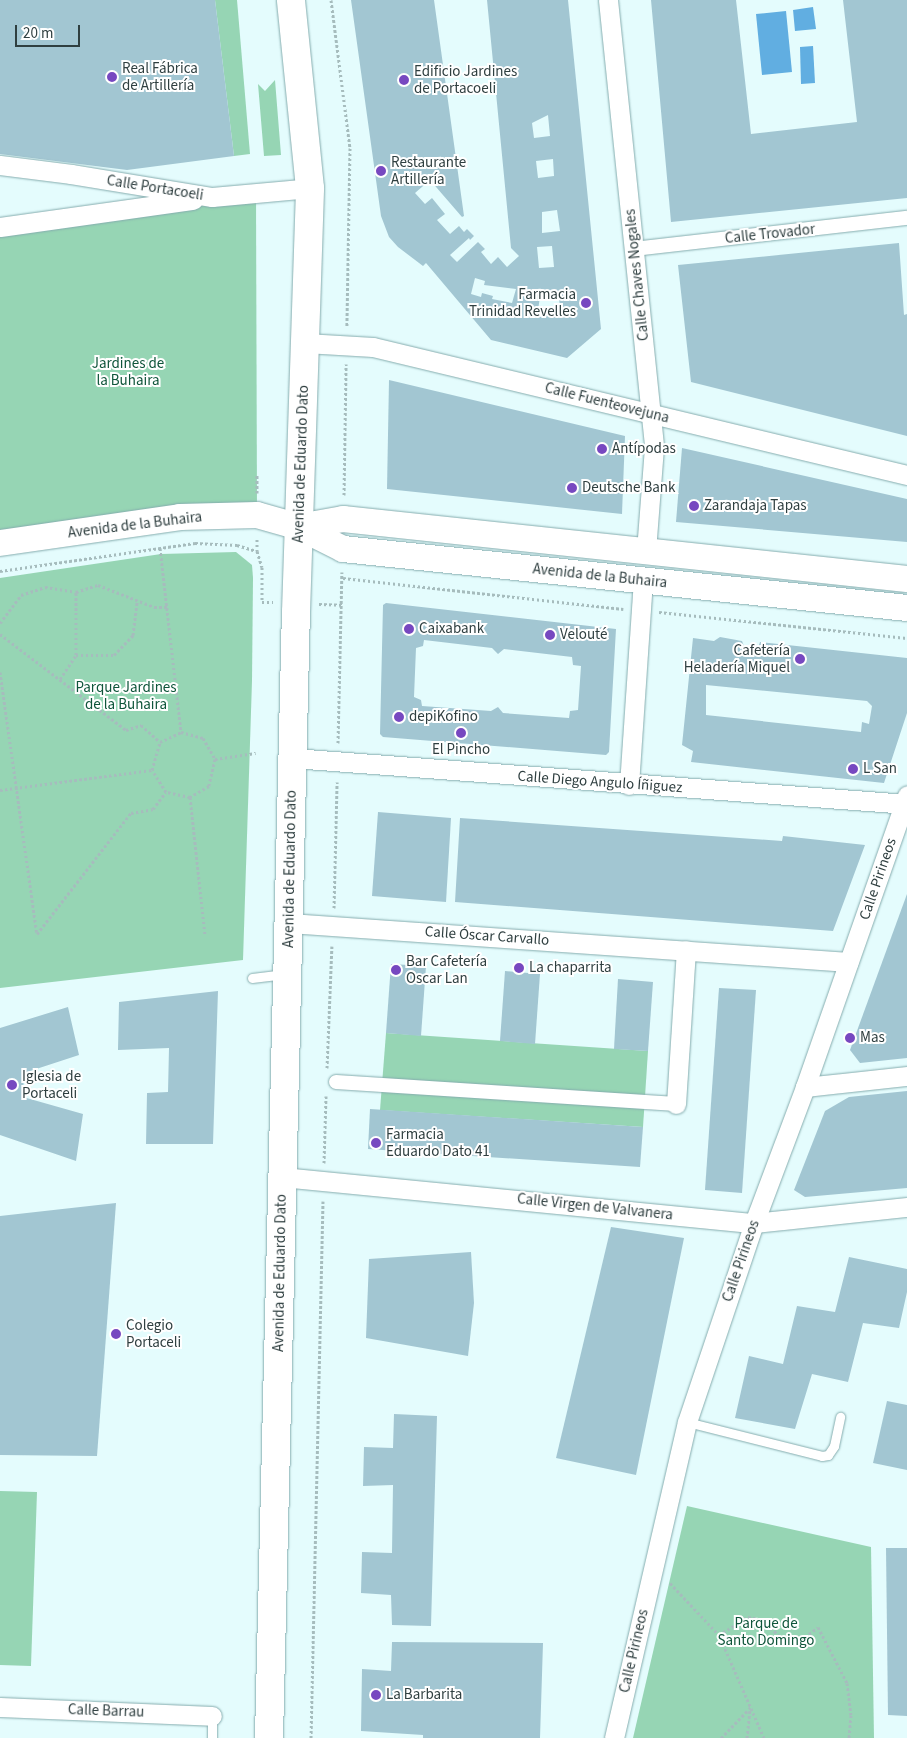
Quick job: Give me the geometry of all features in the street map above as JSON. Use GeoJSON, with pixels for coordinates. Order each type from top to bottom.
{"type":"FeatureCollection","features":[{"type":"Feature","properties":{"kind":"main road","name":"Avenida de Eduardo Dato"},"geometry":{"type":"LineString","coordinates":[[269,1738],[299,526],[310,188],[291,0]]}},
{"type":"Feature","properties":{"kind":"main road","name":"Avenida de la Buhaira"},"geometry":{"type":"LineString","coordinates":[[0,543],[180,517],[257,515],[299,526],[343,549],[907,608]]}},
{"type":"Feature","properties":{"kind":"main road","name":"Avenida de la Buhaira"},"geometry":{"type":"LineString","coordinates":[[299,526],[343,519],[907,578]]}},
{"type":"Feature","properties":{"kind":"street","name":"Calle Chaves Nogales"},"geometry":{"type":"LineString","coordinates":[[608,0],[654,447],[646,551]]}},
{"type":"Feature","properties":{"kind":"street","name":"Calle Portacoeli"},"geometry":{"type":"LineString","coordinates":[[0,165],[71,174],[212,197],[310,188]]}},
{"type":"Feature","properties":{"kind":"street"},"geometry":{"type":"LineString","coordinates":[[0,227],[212,197]]}},
{"type":"Feature","properties":{"kind":"street","name":"Calle Trovador"},"geometry":{"type":"LineString","coordinates":[[634,249],[907,218]]}},
{"type":"Feature","properties":{"kind":"street","name":"Calle Fuenteovejuna"},"geometry":{"type":"LineString","coordinates":[[305,343],[373,347],[907,475]]}},
{"type":"Feature","properties":{"kind":"street"},"geometry":{"type":"LineString","coordinates":[[629,785],[643,580]]}},
{"type":"Feature","properties":{"kind":"street","name":"Calle Diego Angulo Íñiguez"},"geometry":{"type":"LineString","coordinates":[[293,758],[629,785],[906,801]]}},
{"type":"Feature","properties":{"kind":"street","name":"Calle Pirineos"},"geometry":{"type":"LineString","coordinates":[[614,1738],[687,1422],[754,1223],[806,1087],[906,801]]}},
{"type":"Feature","properties":{"kind":"street","name":"Calle Óscar Carvallo"},"geometry":{"type":"LineString","coordinates":[[289,923],[849,962]]}},
{"type":"Feature","properties":{"kind":"street"},"geometry":{"type":"LineString","coordinates":[[331,1085],[676,1104],[686,950]]}},
{"type":"Feature","properties":{"kind":"street"},"geometry":{"type":"LineString","coordinates":[[806,1087],[907,1076]]}},
{"type":"Feature","properties":{"kind":"street","name":"Calle Virgen de Valvanera"},"geometry":{"type":"LineString","coordinates":[[282,1177],[754,1223],[907,1207]]}},
{"type":"Feature","properties":{"kind":"street","name":"Calle Barrau"},"geometry":{"type":"LineString","coordinates":[[0,1707],[212,1716]]}},
{"type":"Feature","properties":{"kind":"lane"},"geometry":{"type":"LineString","coordinates":[[252,978],[288,974]]}},
{"type":"Feature","properties":{"kind":"lane"},"geometry":{"type":"LineString","coordinates":[[687,1422],[822,1456],[828,1455],[834,1446],[840,1417]]}},
{"type":"Feature","properties":{"kind":"lane"},"geometry":{"type":"LineString","coordinates":[[212,1716],[212,1738]]}},
{"type":"Feature","properties":{"kind":"path"},"geometry":{"type":"LineString","coordinates":[[331,0],[350,148],[347,329]]}},
{"type":"Feature","properties":{"kind":"path"},"geometry":{"type":"LineString","coordinates":[[344,505],[346,361]]}},
{"type":"Feature","properties":{"kind":"path"},"geometry":{"type":"LineString","coordinates":[[0,572],[160,548],[204,543],[236,544],[257,551],[262,567],[262,602],[271,602]]}},
{"type":"Feature","properties":{"kind":"path"},"geometry":{"type":"LineString","coordinates":[[160,548],[181,732]]}},
{"type":"Feature","properties":{"kind":"path"},"geometry":{"type":"LineString","coordinates":[[338,746],[342,567]]}},
{"type":"Feature","properties":{"kind":"path"},"geometry":{"type":"LineString","coordinates":[[343,578],[628,609]]}},
{"type":"Feature","properties":{"kind":"path"},"geometry":{"type":"LineString","coordinates":[[0,623],[21,595],[45,587],[76,592],[98,585],[154,607],[167,606]]}},
{"type":"Feature","properties":{"kind":"path"},"geometry":{"type":"LineString","coordinates":[[60,679],[76,655],[76,592]]}},
{"type":"Feature","properties":{"kind":"path"},"geometry":{"type":"LineString","coordinates":[[76,655],[114,654],[133,634],[137,600]]}},
{"type":"Feature","properties":{"kind":"path"},"geometry":{"type":"LineString","coordinates":[[320,604],[342,605]]}},
{"type":"Feature","properties":{"kind":"path"},"geometry":{"type":"LineString","coordinates":[[653,612],[907,638]]}},
{"type":"Feature","properties":{"kind":"path"},"geometry":{"type":"LineString","coordinates":[[0,634],[126,730],[141,725],[160,742]]}},
{"type":"Feature","properties":{"kind":"path"},"geometry":{"type":"LineString","coordinates":[[0,672],[37,934],[131,814],[153,809],[166,792]]}},
{"type":"Feature","properties":{"kind":"path"},"geometry":{"type":"LineString","coordinates":[[181,732],[203,738],[215,759],[209,786],[190,797],[166,792],[152,770],[160,742],[181,732]]}},
{"type":"Feature","properties":{"kind":"path"},"geometry":{"type":"LineString","coordinates":[[215,759],[256,753]]}},
{"type":"Feature","properties":{"kind":"path"},"geometry":{"type":"LineString","coordinates":[[0,790],[152,770]]}},
{"type":"Feature","properties":{"kind":"path"},"geometry":{"type":"LineString","coordinates":[[334,916],[338,773]]}},
{"type":"Feature","properties":{"kind":"path"},"geometry":{"type":"LineString","coordinates":[[190,797],[205,936]]}},
{"type":"Feature","properties":{"kind":"path"},"geometry":{"type":"LineString","coordinates":[[327,1070],[332,943]]}},
{"type":"Feature","properties":{"kind":"path"},"geometry":{"type":"LineString","coordinates":[[324,1169],[331,1085]]}},
{"type":"Feature","properties":{"kind":"path"},"geometry":{"type":"LineString","coordinates":[[311,1738],[323,1195]]}},
{"type":"Feature","properties":{"kind":"path"},"geometry":{"type":"LineString","coordinates":[[651,1578],[669,1582],[719,1635],[764,1738]]}},
{"type":"Feature","properties":{"kind":"path"},"geometry":{"type":"LineString","coordinates":[[719,1635],[748,1617],[764,1620],[778,1635],[789,1641],[802,1640],[818,1627],[847,1684],[852,1715],[849,1738]]}},
{"type":"Feature","properties":{"kind":"path"},"geometry":{"type":"LineString","coordinates":[[721,1738],[751,1708]]}},
{"type":"Feature","properties":{"kind":"path"},"geometry":{"type":"LineString","coordinates":[[747,1738],[751,1708]]}},
{"type":"Feature","properties":{"kind":"green space"},"geometry":{"type":"Polygon","coordinates":[[[215,0],[237,0],[250,154],[234,156],[215,0]]]}},
{"type":"Feature","properties":{"kind":"green space"},"geometry":{"type":"Polygon","coordinates":[[[275,80],[281,155],[264,156],[258,84],[265,91],[275,80]]]}},
{"type":"Feature","properties":{"kind":"green space","name":"Jardines de la Buhaira"},"geometry":{"type":"Polygon","coordinates":[[[256,193],[257,515],[0,543],[0,228],[256,193]]]}},
{"type":"Feature","properties":{"kind":"green space","name":"Parque Jardines de la Buhaira"},"geometry":{"type":"Polygon","coordinates":[[[236,552],[252,565],[253,578],[252,681],[243,960],[0,988],[0,578],[161,554],[236,552]]]}},
{"type":"Feature","properties":{"kind":"green space"},"geometry":{"type":"Polygon","coordinates":[[[386,1033],[648,1051],[643,1127],[380,1110],[386,1033]]]}},
{"type":"Feature","properties":{"kind":"green space"},"geometry":{"type":"Polygon","coordinates":[[[0,1491],[37,1492],[31,1666],[0,1665],[0,1491]]]}},
{"type":"Feature","properties":{"kind":"green space","name":"Parque de Santo Domingo"},"geometry":{"type":"Polygon","coordinates":[[[687,1506],[871,1547],[874,1738],[633,1738],[687,1506]]]}},
{"type":"Feature","properties":{"kind":"water"},"geometry":{"type":"Polygon","coordinates":[[[813,7],[816,29],[795,31],[793,10],[813,7]]]}},
{"type":"Feature","properties":{"kind":"water"},"geometry":{"type":"Polygon","coordinates":[[[786,11],[792,72],[762,75],[756,14],[786,11]]]}},
{"type":"Feature","properties":{"kind":"water"},"geometry":{"type":"Polygon","coordinates":[[[813,46],[815,83],[801,84],[800,47],[813,46]]]}},
{"type":"Feature","properties":{"kind":"building","name":"Real Fábrica de Artillería"},"geometry":{"type":"Polygon","coordinates":[[[0,0],[215,0],[234,156],[127,170],[0,154],[0,0]]]}},
{"type":"Feature","properties":{"kind":"building"},"geometry":{"type":"Polygon","coordinates":[[[351,0],[434,0],[464,216],[462,217],[430,180],[415,193],[425,204],[432,198],[445,214],[437,220],[450,234],[459,226],[464,232],[467,229],[474,236],[470,240],[469,238],[450,255],[457,262],[478,242],[485,249],[481,252],[491,264],[498,257],[507,267],[519,256],[511,248],[487,0],[568,0],[601,329],[567,358],[491,340],[426,263],[423,266],[398,247],[389,237],[381,216],[351,0]],[[548,115],[532,123],[534,138],[550,136],[548,115]],[[553,159],[536,161],[538,178],[554,176],[553,159]],[[557,210],[542,212],[542,233],[560,231],[557,210]],[[552,246],[537,247],[539,268],[554,267],[552,246]],[[475,278],[471,294],[481,297],[482,293],[493,296],[492,299],[512,303],[516,289],[484,285],[485,281],[475,278]],[[544,293],[540,297],[538,310],[556,316],[561,312],[558,293],[544,293]]]}},
{"type":"Feature","properties":{"kind":"building"},"geometry":{"type":"Polygon","coordinates":[[[651,0],[736,0],[751,134],[857,122],[843,0],[907,0],[907,198],[671,222],[651,0]]]}},
{"type":"Feature","properties":{"kind":"building"},"geometry":{"type":"Polygon","coordinates":[[[899,243],[904,315],[907,314],[907,436],[691,382],[678,265],[899,243]]]}},
{"type":"Feature","properties":{"kind":"building"},"geometry":{"type":"Polygon","coordinates":[[[389,380],[625,436],[622,514],[387,489],[389,380]]]}},
{"type":"Feature","properties":{"kind":"building"},"geometry":{"type":"Polygon","coordinates":[[[682,448],[907,499],[907,542],[676,522],[682,448]]]}},
{"type":"Feature","properties":{"kind":"building"},"geometry":{"type":"Polygon","coordinates":[[[386,603],[616,629],[609,752],[606,755],[383,737],[380,734],[383,605],[386,603]],[[424,640],[423,646],[416,648],[414,697],[421,700],[422,706],[491,711],[498,707],[503,713],[569,718],[570,711],[578,710],[581,666],[573,665],[572,657],[504,649],[498,654],[492,648],[424,640]]]}},
{"type":"Feature","properties":{"kind":"building"},"geometry":{"type":"Polygon","coordinates":[[[720,637],[742,641],[744,646],[758,648],[760,642],[907,658],[907,713],[884,783],[691,762],[693,751],[682,745],[693,638],[714,641],[720,637]],[[706,685],[706,715],[861,732],[862,722],[869,724],[872,706],[867,701],[706,685]]]}},
{"type":"Feature","properties":{"kind":"building"},"geometry":{"type":"Polygon","coordinates":[[[378,812],[451,818],[446,902],[372,896],[378,812]]]}},
{"type":"Feature","properties":{"kind":"building"},"geometry":{"type":"Polygon","coordinates":[[[460,818],[782,841],[783,836],[865,845],[833,931],[455,902],[460,818]]]}},
{"type":"Feature","properties":{"kind":"building"},"geometry":{"type":"Polygon","coordinates":[[[907,894],[907,1058],[860,1063],[850,1050],[907,894]]]}},
{"type":"Feature","properties":{"kind":"building"},"geometry":{"type":"Polygon","coordinates":[[[391,964],[426,966],[421,1036],[386,1033],[391,964]]]}},
{"type":"Feature","properties":{"kind":"building"},"geometry":{"type":"Polygon","coordinates":[[[505,971],[540,974],[535,1044],[500,1041],[505,971]]]}},
{"type":"Feature","properties":{"kind":"building"},"geometry":{"type":"Polygon","coordinates":[[[618,979],[653,982],[648,1051],[614,1049],[618,979]]]}},
{"type":"Feature","properties":{"kind":"building"},"geometry":{"type":"Polygon","coordinates":[[[719,988],[756,990],[742,1193],[705,1190],[719,988]]]}},
{"type":"Feature","properties":{"kind":"building"},"geometry":{"type":"Polygon","coordinates":[[[218,991],[213,1144],[146,1144],[147,1093],[168,1092],[169,1048],[118,1050],[119,1002],[218,991]]]}},
{"type":"Feature","properties":{"kind":"building","name":"Iglesia de Portaceli"},"geometry":{"type":"Polygon","coordinates":[[[68,1007],[79,1055],[24,1073],[23,1097],[83,1114],[76,1161],[0,1135],[0,1028],[68,1007]]]}},
{"type":"Feature","properties":{"kind":"building"},"geometry":{"type":"Polygon","coordinates":[[[907,1091],[907,1188],[805,1197],[794,1190],[825,1111],[849,1097],[907,1091]]]}},
{"type":"Feature","properties":{"kind":"building"},"geometry":{"type":"Polygon","coordinates":[[[370,1109],[643,1127],[640,1167],[368,1149],[370,1109]]]}},
{"type":"Feature","properties":{"kind":"building"},"geometry":{"type":"Polygon","coordinates":[[[116,1203],[97,1456],[0,1455],[0,1216],[116,1203]]]}},
{"type":"Feature","properties":{"kind":"building"},"geometry":{"type":"Polygon","coordinates":[[[611,1227],[684,1238],[636,1475],[556,1458],[611,1227]]]}},
{"type":"Feature","properties":{"kind":"building"},"geometry":{"type":"Polygon","coordinates":[[[471,1252],[474,1303],[468,1356],[366,1338],[369,1259],[471,1252]]]}},
{"type":"Feature","properties":{"kind":"building"},"geometry":{"type":"Polygon","coordinates":[[[849,1257],[907,1269],[907,1292],[899,1328],[863,1323],[848,1382],[812,1374],[795,1429],[735,1418],[749,1356],[783,1364],[797,1306],[835,1312],[849,1257]]]}},
{"type":"Feature","properties":{"kind":"building"},"geometry":{"type":"Polygon","coordinates":[[[887,1401],[907,1405],[907,1470],[873,1463],[887,1401]]]}},
{"type":"Feature","properties":{"kind":"building"},"geometry":{"type":"Polygon","coordinates":[[[394,1414],[437,1416],[431,1626],[392,1625],[391,1595],[361,1593],[362,1552],[392,1553],[393,1485],[363,1486],[364,1447],[393,1448],[394,1414]]]}},
{"type":"Feature","properties":{"kind":"building"},"geometry":{"type":"Polygon","coordinates":[[[886,1548],[907,1548],[907,1716],[888,1715],[886,1548]]]}},
{"type":"Feature","properties":{"kind":"building"},"geometry":{"type":"Polygon","coordinates":[[[392,1642],[543,1643],[540,1738],[423,1738],[423,1735],[361,1731],[362,1669],[391,1671],[392,1642]]]}},
{"type":"Feature","properties":{"kind":"place","name":"Real Fábrica de Artillería"},"geometry":{"type":"Point","coordinates":[112,77]}},
{"type":"Feature","properties":{"kind":"place","name":"Edificio Jardines de Portacoeli"},"geometry":{"type":"Point","coordinates":[404,80]}},
{"type":"Feature","properties":{"kind":"place","name":"Restaurante Artillería"},"geometry":{"type":"Point","coordinates":[381,171]}},
{"type":"Feature","properties":{"kind":"place","name":"Farmacia Trinidad Revelles"},"geometry":{"type":"Point","coordinates":[586,303]}},
{"type":"Feature","properties":{"kind":"place","name":"Antípodas"},"geometry":{"type":"Point","coordinates":[602,449]}},
{"type":"Feature","properties":{"kind":"place","name":"Deutsche Bank"},"geometry":{"type":"Point","coordinates":[572,488]}},
{"type":"Feature","properties":{"kind":"place","name":"Zarandaja Tapas"},"geometry":{"type":"Point","coordinates":[694,506]}},
{"type":"Feature","properties":{"kind":"place","name":"Caixabank"},"geometry":{"type":"Point","coordinates":[409,629]}},
{"type":"Feature","properties":{"kind":"place","name":"Velouté"},"geometry":{"type":"Point","coordinates":[550,635]}},
{"type":"Feature","properties":{"kind":"place","name":"Cafetería Heladería Miquel"},"geometry":{"type":"Point","coordinates":[800,659]}},
{"type":"Feature","properties":{"kind":"place","name":"depiKofino"},"geometry":{"type":"Point","coordinates":[399,717]}},
{"type":"Feature","properties":{"kind":"place","name":"El Pincho"},"geometry":{"type":"Point","coordinates":[461,733]}},
{"type":"Feature","properties":{"kind":"place","name":"L San"},"geometry":{"type":"Point","coordinates":[853,769]}},
{"type":"Feature","properties":{"kind":"place","name":"La chaparrita"},"geometry":{"type":"Point","coordinates":[519,968]}},
{"type":"Feature","properties":{"kind":"place","name":"Bar Cafetería Oscar Lan"},"geometry":{"type":"Point","coordinates":[396,970]}},
{"type":"Feature","properties":{"kind":"place","name":"Mas"},"geometry":{"type":"Point","coordinates":[850,1038]}},
{"type":"Feature","properties":{"kind":"place","name":"Iglesia de Portaceli"},"geometry":{"type":"Point","coordinates":[12,1085]}},
{"type":"Feature","properties":{"kind":"place","name":"Farmacia Eduardo Dato 41"},"geometry":{"type":"Point","coordinates":[376,1143]}},
{"type":"Feature","properties":{"kind":"place","name":"Colegio Portaceli"},"geometry":{"type":"Point","coordinates":[116,1334]}},
{"type":"Feature","properties":{"kind":"place","name":"La Barbarita"},"geometry":{"type":"Point","coordinates":[376,1695]}}]}
